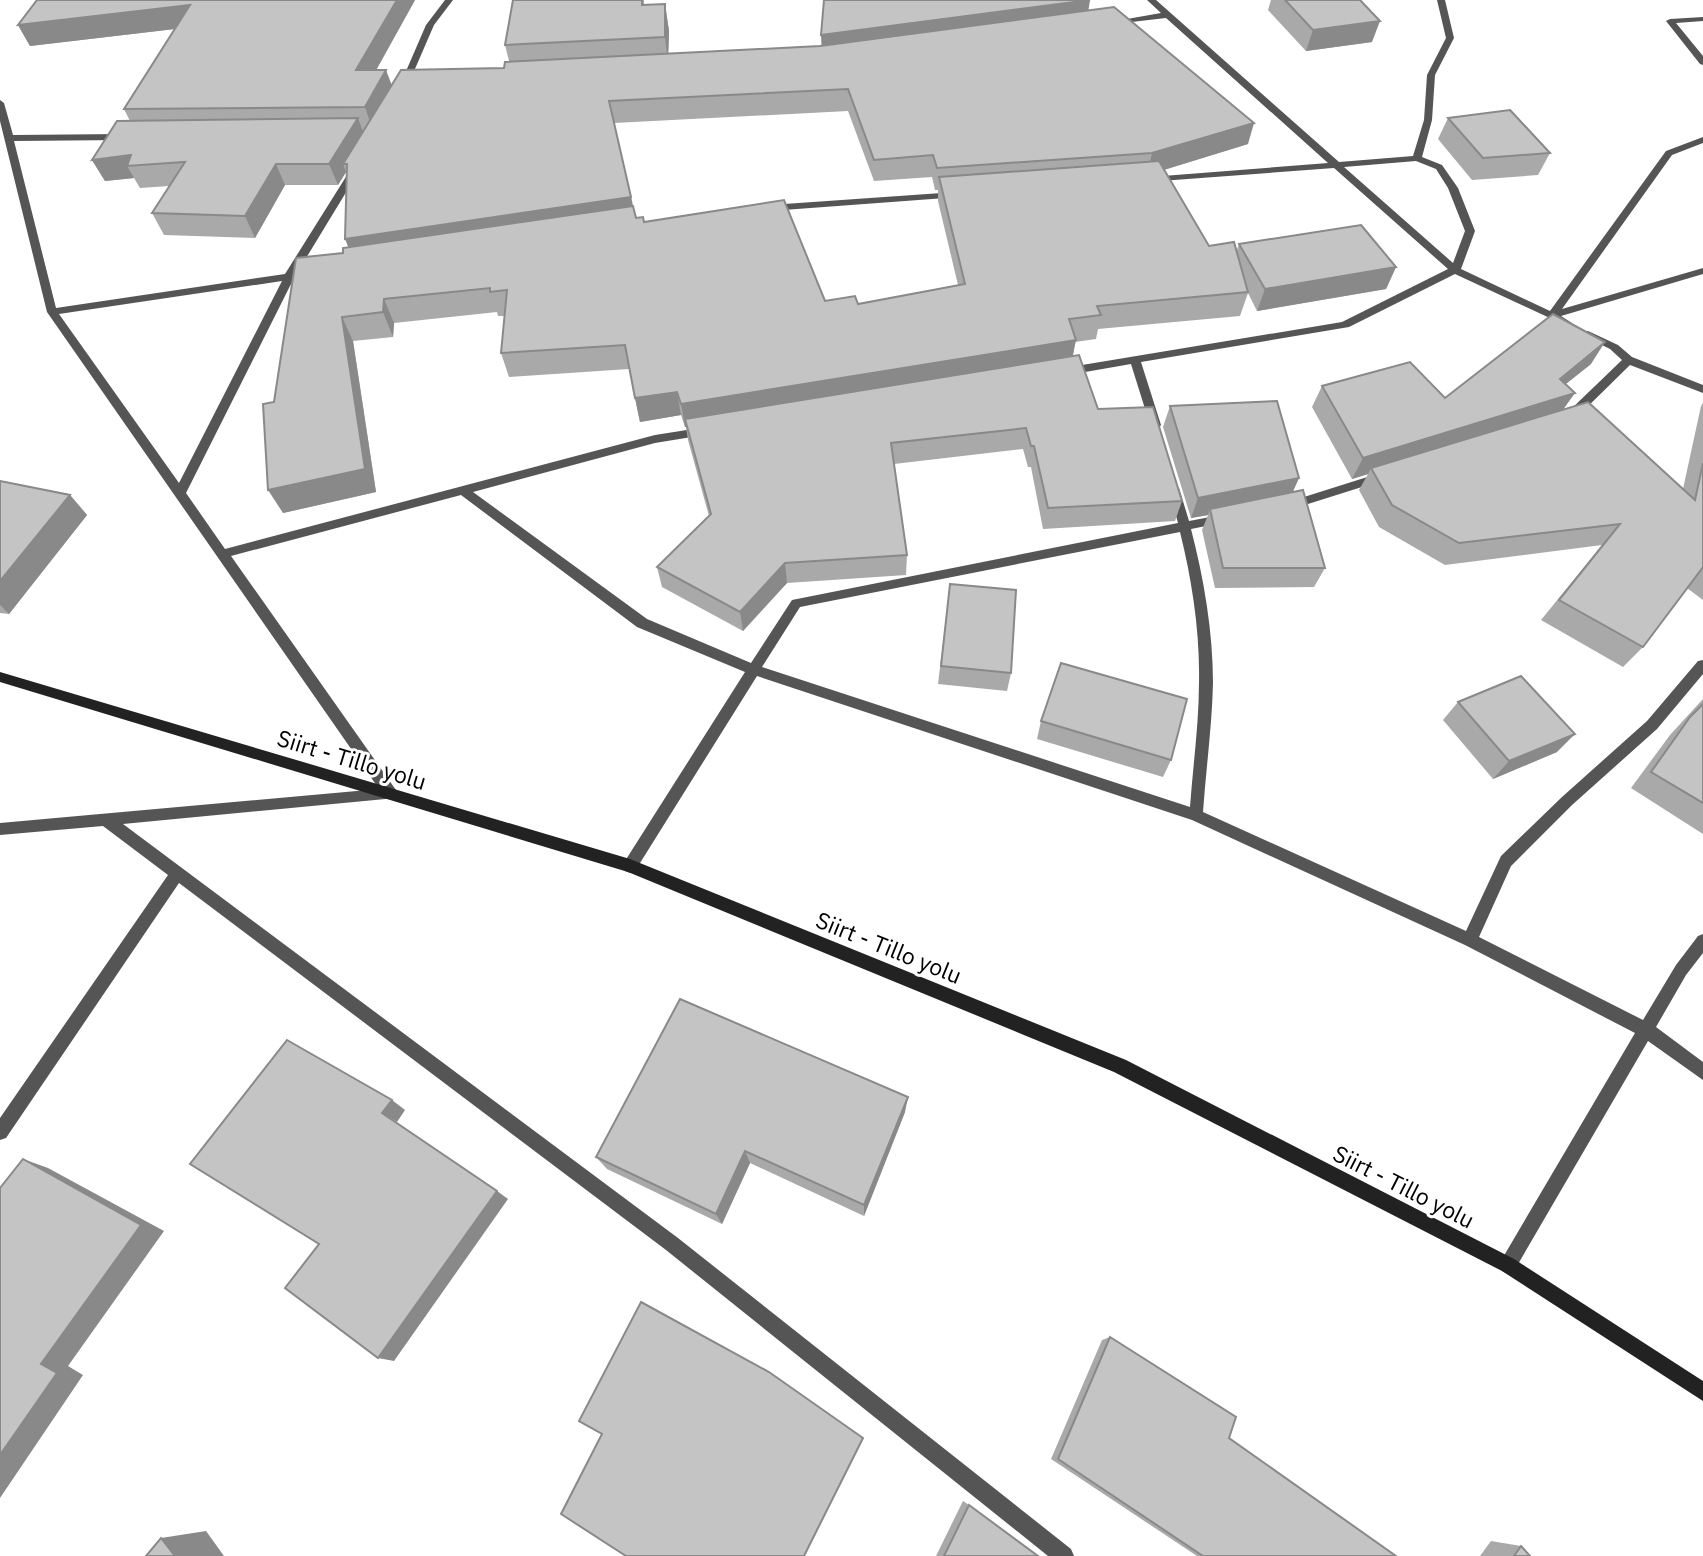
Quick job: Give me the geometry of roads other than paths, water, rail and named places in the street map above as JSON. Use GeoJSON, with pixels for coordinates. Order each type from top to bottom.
{"type":"FeatureCollection","features":[{"type":"Feature","properties":{"kind":"main road","name":"Siirt - Tillo yolu"},"geometry":{"type":"LineString","coordinates":[[0,677],[630,866],[1121,1066],[1508,1265],[1703,1392]]}},
{"type":"Feature","properties":{"kind":"street"},"geometry":{"type":"LineString","coordinates":[[400,94],[430,25],[449,0]]}},
{"type":"Feature","properties":{"kind":"street"},"geometry":{"type":"LineString","coordinates":[[1151,0],[1455,270],[1614,347],[1628,360],[1703,389]]}},
{"type":"Feature","properties":{"kind":"street"},"geometry":{"type":"LineString","coordinates":[[1416,158],[1428,120],[1431,75],[1450,38],[1441,0]]}},
{"type":"Feature","properties":{"kind":"street"},"geometry":{"type":"LineString","coordinates":[[1101,24],[1168,15]]}},
{"type":"Feature","properties":{"kind":"street"},"geometry":{"type":"LineString","coordinates":[[1703,19],[1670,21],[1703,62]]}},
{"type":"Feature","properties":{"kind":"street"},"geometry":{"type":"LineString","coordinates":[[405,84],[419,83]]}},
{"type":"Feature","properties":{"kind":"street"},"geometry":{"type":"LineString","coordinates":[[0,103],[52,312],[391,794]]}},
{"type":"Feature","properties":{"kind":"street"},"geometry":{"type":"LineString","coordinates":[[10,138],[132,136]]}},
{"type":"Feature","properties":{"kind":"street"},"geometry":{"type":"LineString","coordinates":[[1552,315],[1669,153],[1703,140]]}},
{"type":"Feature","properties":{"kind":"street"},"geometry":{"type":"LineString","coordinates":[[179,494],[289,277],[363,156]]}},
{"type":"Feature","properties":{"kind":"street"},"geometry":{"type":"LineString","coordinates":[[1055,373],[1345,326],[1455,270],[1470,232],[1453,188],[1439,167],[1416,158],[1143,181]]}},
{"type":"Feature","properties":{"kind":"street"},"geometry":{"type":"LineString","coordinates":[[754,209],[962,194]]}},
{"type":"Feature","properties":{"kind":"street"},"geometry":{"type":"LineString","coordinates":[[1552,315],[1703,271]]}},
{"type":"Feature","properties":{"kind":"street"},"geometry":{"type":"LineString","coordinates":[[52,312],[325,272]]}},
{"type":"Feature","properties":{"kind":"street"},"geometry":{"type":"LineString","coordinates":[[1135,360],[1158,437]]}},
{"type":"Feature","properties":{"kind":"street"},"geometry":{"type":"LineString","coordinates":[[1556,422],[1569,418],[1628,360]]}},
{"type":"Feature","properties":{"kind":"street"},"geometry":{"type":"LineString","coordinates":[[222,554],[654,439],[724,428]]}},
{"type":"Feature","properties":{"kind":"street"},"geometry":{"type":"LineString","coordinates":[[1275,509],[1390,474]]}},
{"type":"Feature","properties":{"kind":"street"},"geometry":{"type":"LineString","coordinates":[[1170,475],[1185,526],[1199,599],[1206,680],[1196,815]]}},
{"type":"Feature","properties":{"kind":"street"},"geometry":{"type":"LineString","coordinates":[[463,490],[642,624],[754,670],[1196,815],[1470,940],[1645,1029],[1703,1072]]}},
{"type":"Feature","properties":{"kind":"street"},"geometry":{"type":"LineString","coordinates":[[630,866],[796,603],[1237,516]]}},
{"type":"Feature","properties":{"kind":"street"},"geometry":{"type":"LineString","coordinates":[[1470,940],[1506,861],[1567,801],[1652,725],[1703,665]]}},
{"type":"Feature","properties":{"kind":"street"},"geometry":{"type":"LineString","coordinates":[[0,829],[391,794]]}},
{"type":"Feature","properties":{"kind":"street"},"geometry":{"type":"LineString","coordinates":[[105,819],[672,1244],[1064,1556]]}},
{"type":"Feature","properties":{"kind":"street"},"geometry":{"type":"LineString","coordinates":[[0,1132],[178,873]]}},
{"type":"Feature","properties":{"kind":"street"},"geometry":{"type":"LineString","coordinates":[[1508,1265],[1645,1029],[1681,970],[1703,941]]}}]}
